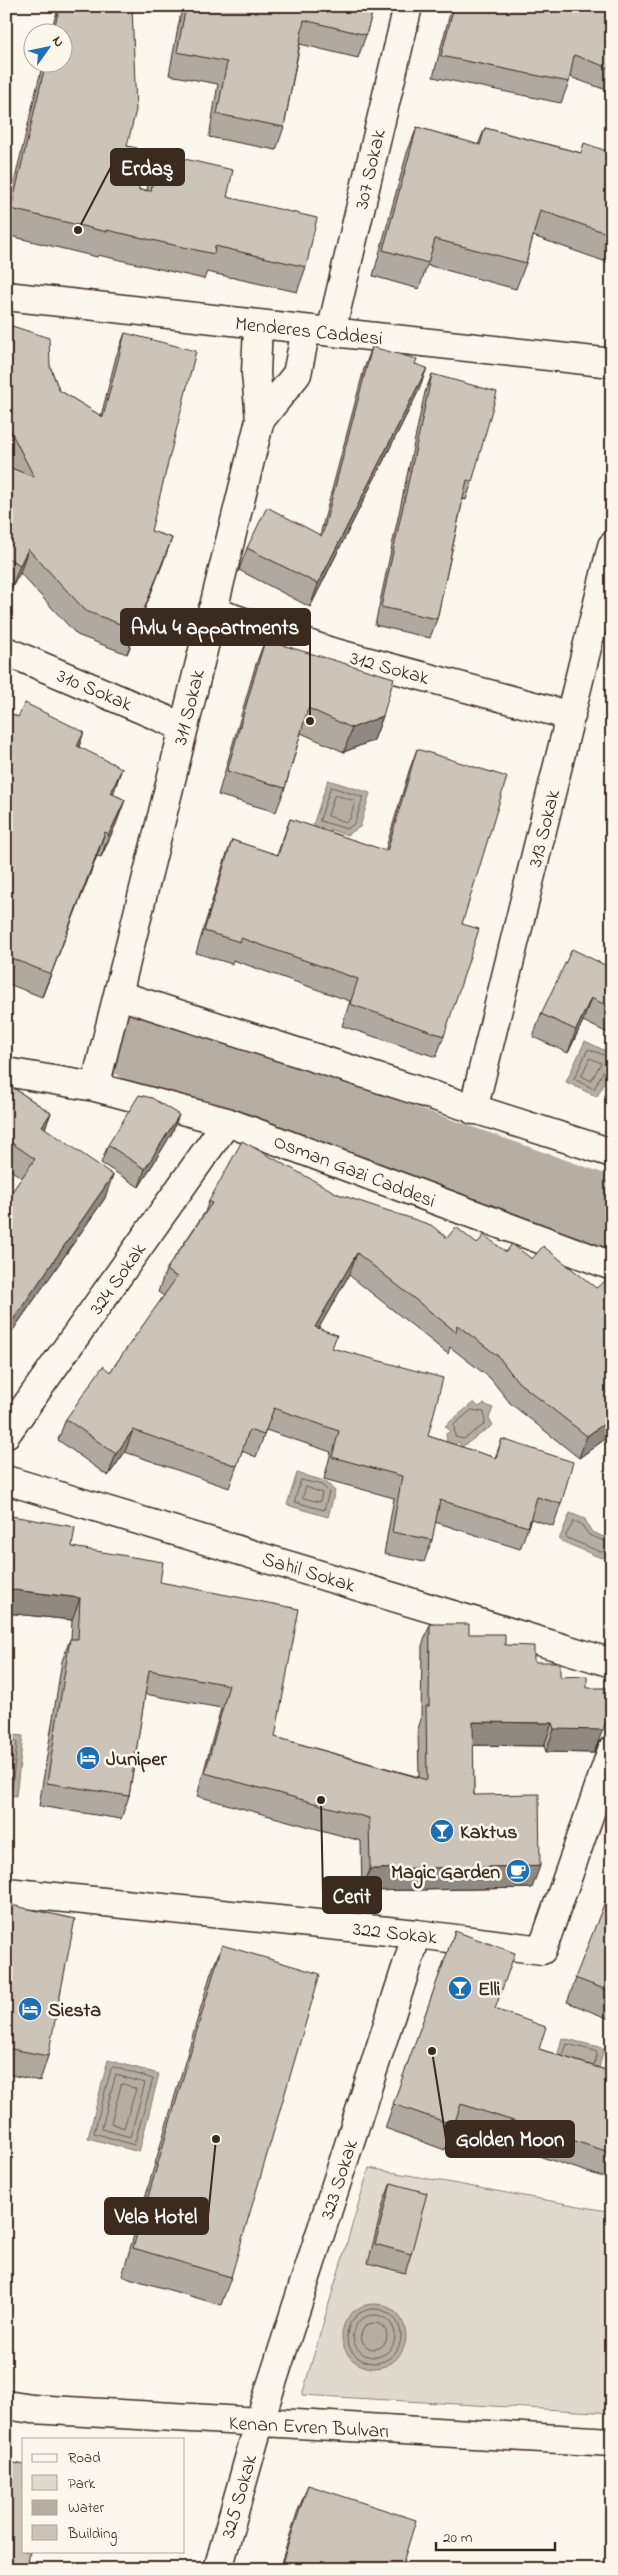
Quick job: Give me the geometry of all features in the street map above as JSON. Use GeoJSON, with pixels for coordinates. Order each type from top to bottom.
{"type":"FeatureCollection","features":[{"type":"Feature","properties":{"kind":"street","name":"307 Sokak"},"geometry":{"type":"LineString","coordinates":[[260,420],[297,374],[318,331],[408,6]]}},
{"type":"Feature","properties":{"kind":"street","name":"Menderes Caddesi"},"geometry":{"type":"LineString","coordinates":[[6,296],[612,363]]}},
{"type":"Feature","properties":{"kind":"street"},"geometry":{"type":"LineString","coordinates":[[258,324],[256,372],[260,420]]}},
{"type":"Feature","properties":{"kind":"street","name":"311 Sokak"},"geometry":{"type":"LineString","coordinates":[[95,1086],[260,420]]}},
{"type":"Feature","properties":{"kind":"street","name":"313 Sokak"},"geometry":{"type":"LineString","coordinates":[[473,1110],[572,716],[612,546]]}},
{"type":"Feature","properties":{"kind":"street","name":"312 Sokak"},"geometry":{"type":"LineString","coordinates":[[212,611],[328,650],[572,716]]}},
{"type":"Feature","properties":{"kind":"street","name":"310 Sokak"},"geometry":{"type":"LineString","coordinates":[[6,651],[183,727]]}},
{"type":"Feature","properties":{"kind":"street"},"geometry":{"type":"LineString","coordinates":[[119,995],[612,1153]]}},
{"type":"Feature","properties":{"kind":"street","name":"Osman Gazi Caddesi"},"geometry":{"type":"LineString","coordinates":[[6,1072],[95,1086],[227,1122],[612,1266]]}},
{"type":"Feature","properties":{"kind":"street","name":"324 Sokak"},"geometry":{"type":"LineString","coordinates":[[6,1434],[227,1122]]}},
{"type":"Feature","properties":{"kind":"street","name":"Sahil Sokak"},"geometry":{"type":"LineString","coordinates":[[6,1480],[612,1663]]}},
{"type":"Feature","properties":{"kind":"street","name":"322 Sokak"},"geometry":{"type":"LineString","coordinates":[[6,1892],[417,1934],[542,1950],[612,1750]]}},
{"type":"Feature","properties":{"kind":"street","name":"323 Sokak"},"geometry":{"type":"LineString","coordinates":[[259,2423],[417,1934]]}},
{"type":"Feature","properties":{"kind":"street","name":"Kenan Evren Bulvarı"},"geometry":{"type":"LineString","coordinates":[[6,2405],[259,2423],[612,2442]]}},
{"type":"Feature","properties":{"kind":"street","name":"325 Sokak"},"geometry":{"type":"LineString","coordinates":[[218,2569],[259,2423]]}},
{"type":"Feature","properties":{"kind":"green space"},"geometry":{"type":"Polygon","coordinates":[[[369,2168],[612,2212],[612,2413],[302,2395],[369,2168]]]}},
{"type":"Feature","properties":{"kind":"water"},"geometry":{"type":"Polygon","coordinates":[[[328,780],[370,793],[360,827],[347,835],[313,825],[328,780]]]}},
{"type":"Feature","properties":{"kind":"water"},"geometry":{"type":"Polygon","coordinates":[[[585,1041],[612,1054],[612,1066],[597,1097],[566,1082],[585,1041]]]}},
{"type":"Feature","properties":{"kind":"water"},"geometry":{"type":"Polygon","coordinates":[[[474,1402],[478,1407],[484,1404],[493,1408],[489,1418],[493,1425],[462,1447],[458,1442],[454,1445],[447,1443],[446,1434],[450,1431],[445,1426],[474,1402]]]}},
{"type":"Feature","properties":{"kind":"water"},"geometry":{"type":"Polygon","coordinates":[[[297,1473],[325,1481],[335,1491],[328,1517],[287,1505],[297,1473]]]}},
{"type":"Feature","properties":{"kind":"water"},"geometry":{"type":"Polygon","coordinates":[[[570,1513],[585,1519],[591,1531],[612,1541],[612,1555],[601,1558],[559,1540],[570,1513]]]}},
{"type":"Feature","properties":{"kind":"water"},"geometry":{"type":"Polygon","coordinates":[[[6,1734],[23,1736],[16,1796],[6,1795],[6,1734]]]}},
{"type":"Feature","properties":{"kind":"water"},"geometry":{"type":"Polygon","coordinates":[[[562,2038],[604,2048],[597,2076],[555,2065],[562,2038]]]}},
{"type":"Feature","properties":{"kind":"water"},"geometry":{"type":"Polygon","coordinates":[[[108,2060],[159,2074],[139,2152],[88,2138],[108,2060]]]}},
{"type":"Feature","properties":{"kind":"water"},"geometry":{"type":"Polygon","coordinates":[[[368,2304],[380,2304],[397,2313],[404,2324],[406,2336],[404,2348],[397,2359],[380,2368],[368,2368],[356,2363],[347,2354],[342,2342],[342,2330],[347,2318],[356,2309],[368,2304]]]}},
{"type":"Feature","properties":{"kind":"building"},"geometry":{"type":"Polygon","coordinates":[[[60,6],[67,6],[87,12],[89,6],[132,6],[136,110],[127,146],[137,148],[139,190],[151,191],[158,153],[233,170],[227,197],[317,218],[306,267],[215,246],[214,254],[107,230],[107,232],[11,209],[44,72],[72,72],[72,22],[56,22],[60,6]]]}},
{"type":"Feature","properties":{"kind":"building"},"geometry":{"type":"Polygon","coordinates":[[[186,6],[374,6],[366,35],[304,20],[284,127],[217,114],[227,62],[177,52],[186,6]]]}},
{"type":"Feature","properties":{"kind":"building"},"geometry":{"type":"Polygon","coordinates":[[[454,6],[612,6],[612,69],[574,55],[569,82],[441,56],[454,6]]]}},
{"type":"Feature","properties":{"kind":"building"},"geometry":{"type":"Polygon","coordinates":[[[417,127],[480,145],[485,128],[581,153],[584,143],[612,153],[612,235],[540,210],[526,263],[435,239],[428,263],[383,250],[417,127]]]}},
{"type":"Feature","properties":{"kind":"building"},"geometry":{"type":"Polygon","coordinates":[[[6,324],[49,338],[50,366],[59,390],[103,417],[125,333],[196,351],[151,531],[172,538],[136,630],[86,611],[28,549],[20,565],[6,557],[6,466],[34,477],[6,422],[6,324]]]}},
{"type":"Feature","properties":{"kind":"building"},"geometry":{"type":"Polygon","coordinates":[[[372,347],[417,359],[415,364],[427,368],[318,584],[247,548],[267,507],[322,536],[372,347]]]}},
{"type":"Feature","properties":{"kind":"building"},"geometry":{"type":"Polygon","coordinates":[[[432,374],[497,392],[472,482],[467,480],[437,619],[381,607],[432,374]]]}},
{"type":"Feature","properties":{"kind":"building"},"geometry":{"type":"Polygon","coordinates":[[[265,640],[394,678],[383,716],[352,728],[308,708],[285,788],[227,771],[265,640]]]}},
{"type":"Feature","properties":{"kind":"building"},"geometry":{"type":"Polygon","coordinates":[[[25,703],[84,732],[77,746],[122,768],[111,793],[125,800],[109,834],[105,832],[51,974],[6,956],[6,914],[8,909],[6,909],[6,712],[18,717],[25,703]]]}},
{"type":"Feature","properties":{"kind":"building"},"geometry":{"type":"Polygon","coordinates":[[[417,749],[507,777],[462,924],[479,929],[444,1036],[350,1004],[358,979],[241,938],[240,942],[204,931],[232,840],[278,855],[290,819],[387,851],[417,749]]]}},
{"type":"Feature","properties":{"kind":"building"},"geometry":{"type":"Polygon","coordinates":[[[572,949],[609,967],[612,962],[612,1008],[591,998],[576,1030],[541,1014],[572,949]]]}},
{"type":"Feature","properties":{"kind":"building"},"geometry":{"type":"Polygon","coordinates":[[[6,1083],[51,1113],[42,1126],[113,1175],[6,1330],[6,1200],[35,1159],[6,1139],[6,1083]]]}},
{"type":"Feature","properties":{"kind":"building"},"geometry":{"type":"Polygon","coordinates":[[[139,1095],[152,1098],[179,1115],[145,1169],[108,1145],[139,1095]]]}},
{"type":"Feature","properties":{"kind":"building"},"geometry":{"type":"Polygon","coordinates":[[[242,1141],[338,1194],[431,1225],[447,1238],[456,1227],[477,1244],[484,1235],[506,1252],[512,1244],[532,1259],[543,1246],[596,1288],[607,1280],[612,1286],[612,1418],[587,1436],[518,1382],[498,1356],[457,1325],[456,1332],[357,1253],[315,1327],[337,1335],[332,1348],[443,1378],[428,1436],[496,1458],[502,1439],[573,1462],[561,1504],[537,1497],[528,1527],[440,1500],[432,1540],[392,1532],[402,1476],[332,1457],[339,1431],[274,1408],[264,1435],[249,1430],[237,1466],[133,1430],[116,1454],[66,1419],[103,1366],[110,1372],[177,1277],[166,1270],[212,1203],[209,1201],[242,1141]]]}},
{"type":"Feature","properties":{"kind":"building"},"geometry":{"type":"Polygon","coordinates":[[[6,1515],[75,1527],[72,1547],[163,1562],[160,1582],[299,1609],[275,1737],[427,1780],[426,1706],[429,1706],[430,1624],[469,1624],[469,1634],[505,1634],[505,1645],[534,1646],[534,1662],[560,1662],[560,1677],[587,1676],[587,1688],[607,1688],[607,1719],[603,1730],[554,1729],[552,1723],[473,1722],[474,1795],[539,1794],[540,1866],[370,1869],[369,1818],[205,1773],[229,1685],[149,1670],[129,1796],[47,1783],[70,1639],[78,1639],[80,1598],[6,1589],[6,1515]]]}},
{"type":"Feature","properties":{"kind":"building"},"geometry":{"type":"Polygon","coordinates":[[[612,1884],[612,1992],[575,1978],[612,1884]]]}},
{"type":"Feature","properties":{"kind":"building","name":"Siesta"},"geometry":{"type":"Polygon","coordinates":[[[6,1904],[75,1919],[48,2056],[6,2048],[6,1904]]]}},
{"type":"Feature","properties":{"kind":"building"},"geometry":{"type":"Polygon","coordinates":[[[455,1931],[515,1953],[495,2009],[546,2027],[539,2049],[612,2072],[612,2153],[461,2104],[454,2125],[393,2104],[455,1931]]]}},
{"type":"Feature","properties":{"kind":"building"},"geometry":{"type":"Polygon","coordinates":[[[222,1945],[320,1974],[231,2277],[133,2248],[222,1945]]]}},
{"type":"Feature","properties":{"kind":"building"},"geometry":{"type":"Polygon","coordinates":[[[391,2183],[427,2193],[411,2254],[375,2244],[391,2183]]]}},
{"type":"Feature","properties":{"kind":"building"},"geometry":{"type":"Polygon","coordinates":[[[6,2461],[22,2465],[22,2552],[30,2552],[27,2569],[6,2569],[6,2461]]]}},
{"type":"Feature","properties":{"kind":"building"},"geometry":{"type":"Polygon","coordinates":[[[308,2485],[416,2520],[401,2569],[280,2569],[308,2485]]]}},
{"type":"Feature","properties":{"kind":"waterway"},"geometry":{"type":"LineString","coordinates":[[138,1046],[612,1214]]}},
{"type":"Feature","properties":{"kind":"place","name":"Erdaş"},"geometry":{"type":"Point","coordinates":[78,230]}},
{"type":"Feature","properties":{"kind":"place","name":"Avlu 4 appartments"},"geometry":{"type":"Point","coordinates":[310,721]}},
{"type":"Feature","properties":{"kind":"place","name":"Juniper"},"geometry":{"type":"Point","coordinates":[88,1758]}},
{"type":"Feature","properties":{"kind":"place","name":"Cerit"},"geometry":{"type":"Point","coordinates":[321,1800]}},
{"type":"Feature","properties":{"kind":"place","name":"Kaktus"},"geometry":{"type":"Point","coordinates":[442,1831]}},
{"type":"Feature","properties":{"kind":"place","name":"Magic Garden"},"geometry":{"type":"Point","coordinates":[518,1871]}},
{"type":"Feature","properties":{"kind":"place","name":"Elli"},"geometry":{"type":"Point","coordinates":[460,1988]}},
{"type":"Feature","properties":{"kind":"place","name":"Siesta"},"geometry":{"type":"Point","coordinates":[30,2009]}},
{"type":"Feature","properties":{"kind":"place","name":"Golden Moon"},"geometry":{"type":"Point","coordinates":[432,2051]}},
{"type":"Feature","properties":{"kind":"place","name":"Vela Hotel"},"geometry":{"type":"Point","coordinates":[216,2139]}}]}
